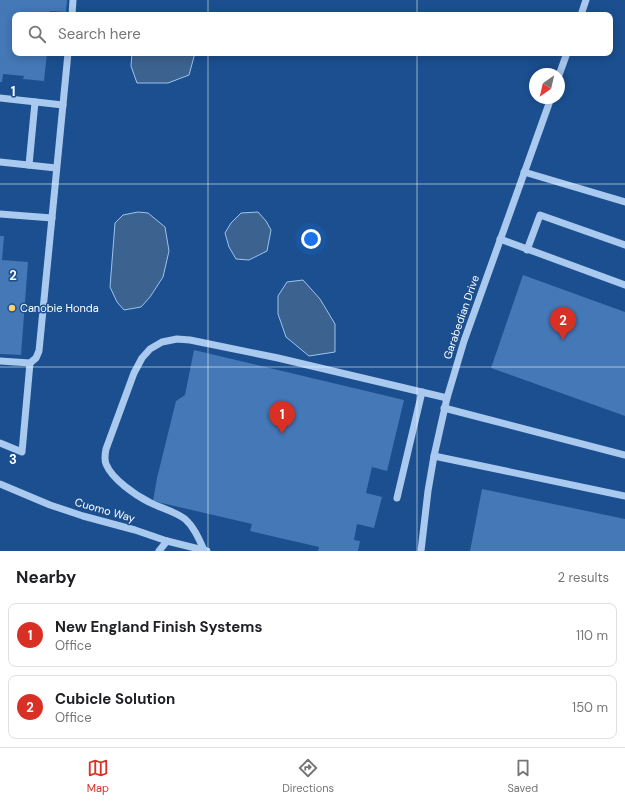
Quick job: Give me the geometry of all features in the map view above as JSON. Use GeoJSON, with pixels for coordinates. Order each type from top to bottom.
{"type":"FeatureCollection","features":[{"type":"Feature","properties":{"kind":"lane"},"geometry":{"type":"LineString","coordinates":[[72,12],[73,0]]}},
{"type":"Feature","properties":{"kind":"lane"},"geometry":{"type":"LineString","coordinates":[[582,12],[586,0]]}},
{"type":"Feature","properties":{"kind":"lane"},"geometry":{"type":"LineString","coordinates":[[0,361],[30,363],[36,358],[38,351],[68,56]]}},
{"type":"Feature","properties":{"kind":"lane"},"geometry":{"type":"LineString","coordinates":[[562,68],[566,56]]}},
{"type":"Feature","properties":{"kind":"lane"},"geometry":{"type":"LineString","coordinates":[[0,98],[63,105]]}},
{"type":"Feature","properties":{"kind":"lane"},"geometry":{"type":"LineString","coordinates":[[29,165],[35,102]]}},
{"type":"Feature","properties":{"kind":"lane","name":"Garabedian Drive"},"geometry":{"type":"LineString","coordinates":[[421,551],[428,491],[444,408],[464,341],[549,104]]}},
{"type":"Feature","properties":{"kind":"lane"},"geometry":{"type":"LineString","coordinates":[[0,162],[56,168]]}},
{"type":"Feature","properties":{"kind":"lane"},"geometry":{"type":"LineString","coordinates":[[524,172],[625,202]]}},
{"type":"Feature","properties":{"kind":"lane"},"geometry":{"type":"LineString","coordinates":[[0,214],[52,218]]}},
{"type":"Feature","properties":{"kind":"lane"},"geometry":{"type":"LineString","coordinates":[[527,250],[540,215],[625,245]]}},
{"type":"Feature","properties":{"kind":"lane"},"geometry":{"type":"LineString","coordinates":[[500,239],[625,285]]}},
{"type":"Feature","properties":{"kind":"lane"},"geometry":{"type":"LineString","coordinates":[[205,551],[193,529],[186,520],[177,514],[136,495],[124,486],[109,470],[106,463],[106,449],[134,373],[142,358],[150,349],[162,342],[177,339],[190,340],[278,358],[447,398]]}},
{"type":"Feature","properties":{"kind":"lane"},"geometry":{"type":"LineString","coordinates":[[0,443],[22,452],[30,363]]}},
{"type":"Feature","properties":{"kind":"lane"},"geometry":{"type":"LineString","coordinates":[[397,498],[422,392]]}},
{"type":"Feature","properties":{"kind":"lane"},"geometry":{"type":"LineString","coordinates":[[444,408],[625,455]]}},
{"type":"Feature","properties":{"kind":"lane"},"geometry":{"type":"LineString","coordinates":[[434,456],[625,496]]}},
{"type":"Feature","properties":{"kind":"lane","name":"Cuomo Way"},"geometry":{"type":"LineString","coordinates":[[0,484],[50,505],[83,516],[205,551]]}},
{"type":"Feature","properties":{"kind":"lane"},"geometry":{"type":"LineString","coordinates":[[159,551],[167,540]]}},
{"type":"Feature","properties":{"kind":"water"},"geometry":{"type":"Polygon","coordinates":[[[132,56],[194,56],[189,75],[168,83],[137,83],[131,66],[132,56]]]}},
{"type":"Feature","properties":{"kind":"water"},"geometry":{"type":"Polygon","coordinates":[[[138,212],[148,213],[165,227],[169,251],[163,277],[150,297],[141,307],[124,310],[117,302],[110,287],[115,223],[123,215],[138,212]]]}},
{"type":"Feature","properties":{"kind":"water"},"geometry":{"type":"Polygon","coordinates":[[[258,212],[266,221],[271,230],[267,251],[249,260],[236,259],[229,247],[225,233],[231,223],[241,213],[258,212]]]}},
{"type":"Feature","properties":{"kind":"water"},"geometry":{"type":"Polygon","coordinates":[[[303,280],[320,299],[335,324],[335,352],[309,356],[286,337],[278,314],[278,296],[287,282],[303,280]]]}},
{"type":"Feature","properties":{"kind":"building"},"geometry":{"type":"Polygon","coordinates":[[[0,0],[67,0],[66,12],[12,12],[12,56],[47,56],[44,81],[23,79],[24,76],[3,74],[2,82],[0,82],[0,0]]]}},
{"type":"Feature","properties":{"kind":"building","name":"Canobie Honda"},"geometry":{"type":"Polygon","coordinates":[[[0,236],[4,236],[2,260],[28,262],[21,355],[0,354],[0,236]]]}},
{"type":"Feature","properties":{"kind":"building"},"geometry":{"type":"Polygon","coordinates":[[[523,275],[625,312],[625,416],[491,368],[523,275]]]}},
{"type":"Feature","properties":{"kind":"building"},"geometry":{"type":"Polygon","coordinates":[[[194,350],[404,400],[387,471],[372,467],[366,493],[382,497],[374,528],[357,524],[354,540],[360,541],[358,551],[318,551],[319,547],[250,531],[252,524],[153,501],[157,478],[176,401],[185,395],[194,350]]]}},
{"type":"Feature","properties":{"kind":"building"},"geometry":{"type":"Polygon","coordinates":[[[482,489],[625,519],[625,551],[470,551],[482,489]]]}},
{"type":"Feature","properties":{"kind":"place","name":"Canobie Honda"},"geometry":{"type":"Point","coordinates":[12,308]}},
{"type":"Feature","properties":{"kind":"place","name":"Cubicle Solution"},"geometry":{"type":"Point","coordinates":[563,340]}},
{"type":"Feature","properties":{"kind":"place","name":"New England Finish Systems"},"geometry":{"type":"Point","coordinates":[282,434]}}]}
